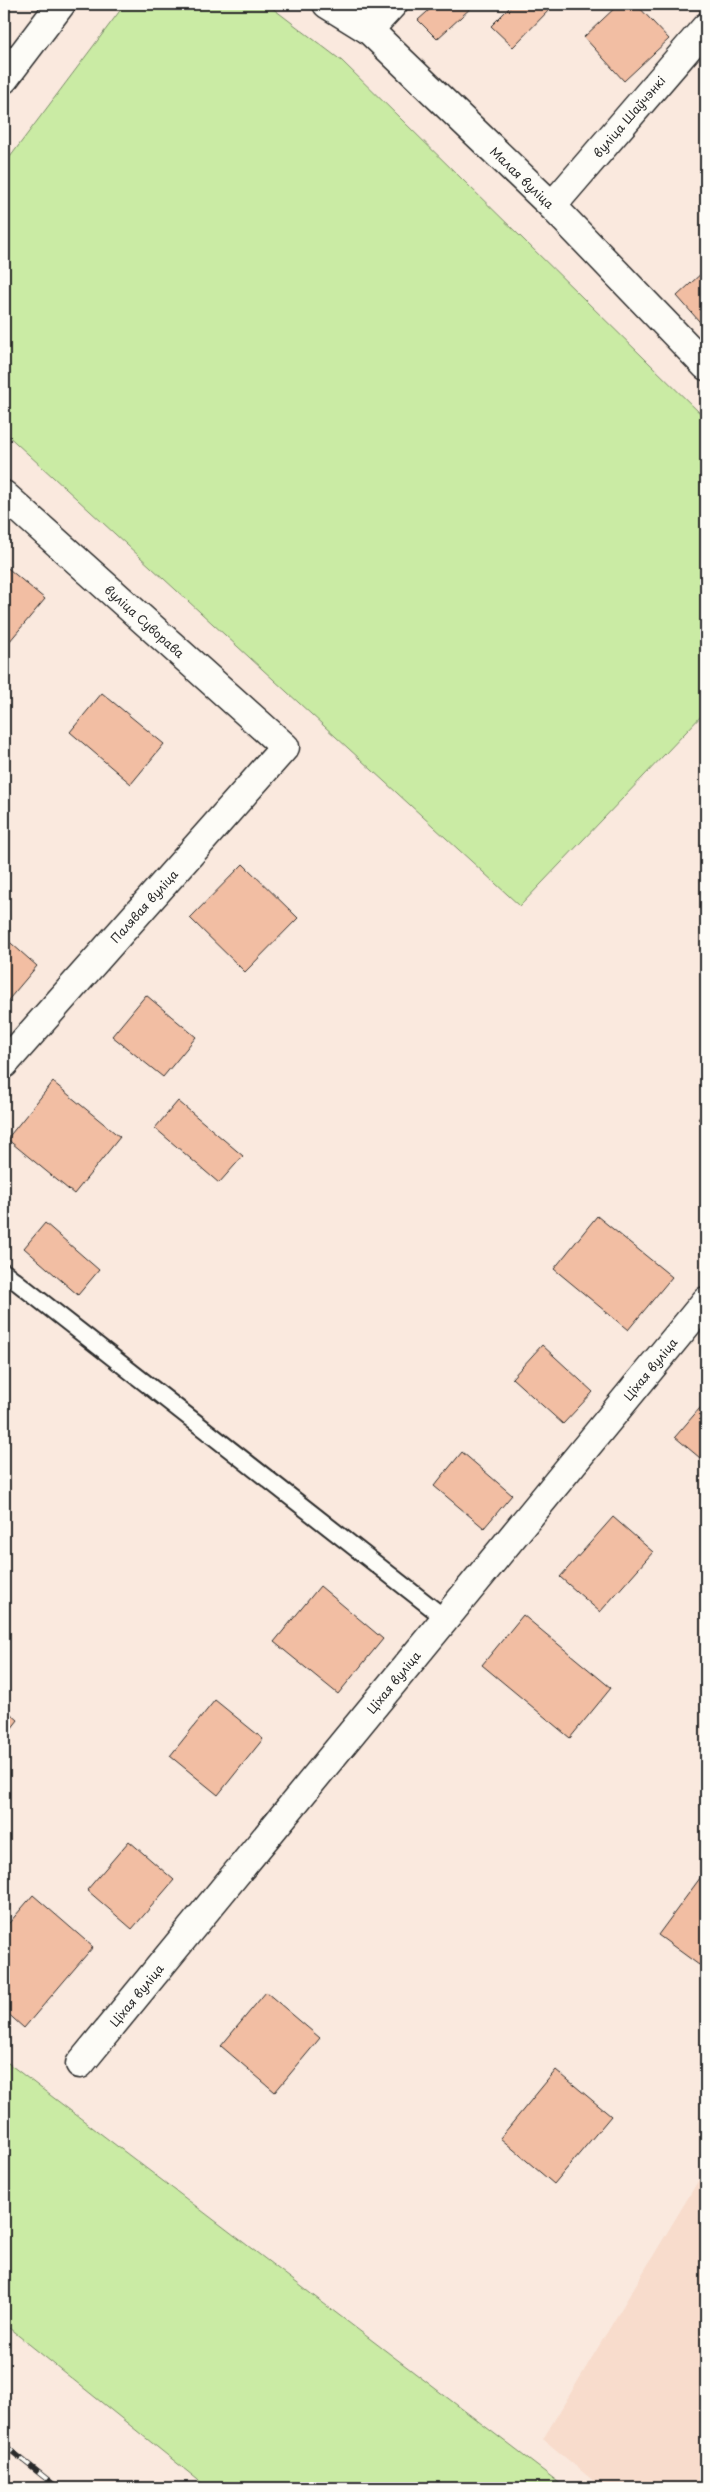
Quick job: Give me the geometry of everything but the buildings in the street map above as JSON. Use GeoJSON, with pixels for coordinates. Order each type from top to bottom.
{"type":"FeatureCollection","features":[{"type":"Feature","properties":{"kind":"street"},"geometry":{"type":"LineString","coordinates":[[4,80],[61,4]]}},
{"type":"Feature","properties":{"kind":"street","name":"Малая вуліца"},"geometry":{"type":"LineString","coordinates":[[327,4],[369,30],[552,206],[706,366]]}},
{"type":"Feature","properties":{"kind":"street"},"geometry":{"type":"LineString","coordinates":[[369,30],[394,4]]}},
{"type":"Feature","properties":{"kind":"street","name":"вуліца Шаўчэнкі"},"geometry":{"type":"LineString","coordinates":[[552,206],[706,27]]}},
{"type":"Feature","properties":{"kind":"street","name":"вуліца Суворава"},"geometry":{"type":"LineString","coordinates":[[4,495],[285,747]]}},
{"type":"Feature","properties":{"kind":"street","name":"Палявая вуліца"},"geometry":{"type":"LineString","coordinates":[[4,1064],[285,747]]}},
{"type":"Feature","properties":{"kind":"street","name":"Ціхая вуліца"},"geometry":{"type":"LineString","coordinates":[[80,2064],[706,1301]]}},
{"type":"Feature","properties":{"kind":"lane"},"geometry":{"type":"LineString","coordinates":[[4,1272],[446,1620]]}},
{"type":"Feature","properties":{"kind":"shaded area"},"geometry":{"type":"Polygon","coordinates":[[[706,2168],[706,2488],[602,2488],[543,2439],[706,2168]]]}},
{"type":"Feature","properties":{"kind":"green space"},"geometry":{"type":"Polygon","coordinates":[[[125,4],[267,4],[342,61],[706,419],[706,711],[520,906],[4,432],[4,165],[125,4]]]}},
{"type":"Feature","properties":{"kind":"green space"},"geometry":{"type":"Polygon","coordinates":[[[4,2060],[566,2488],[208,2488],[4,2324],[4,2060]]]}},
{"type":"Feature","properties":{"kind":"railway"},"geometry":{"type":"LineString","coordinates":[[4,2445],[58,2488]]}}]}
